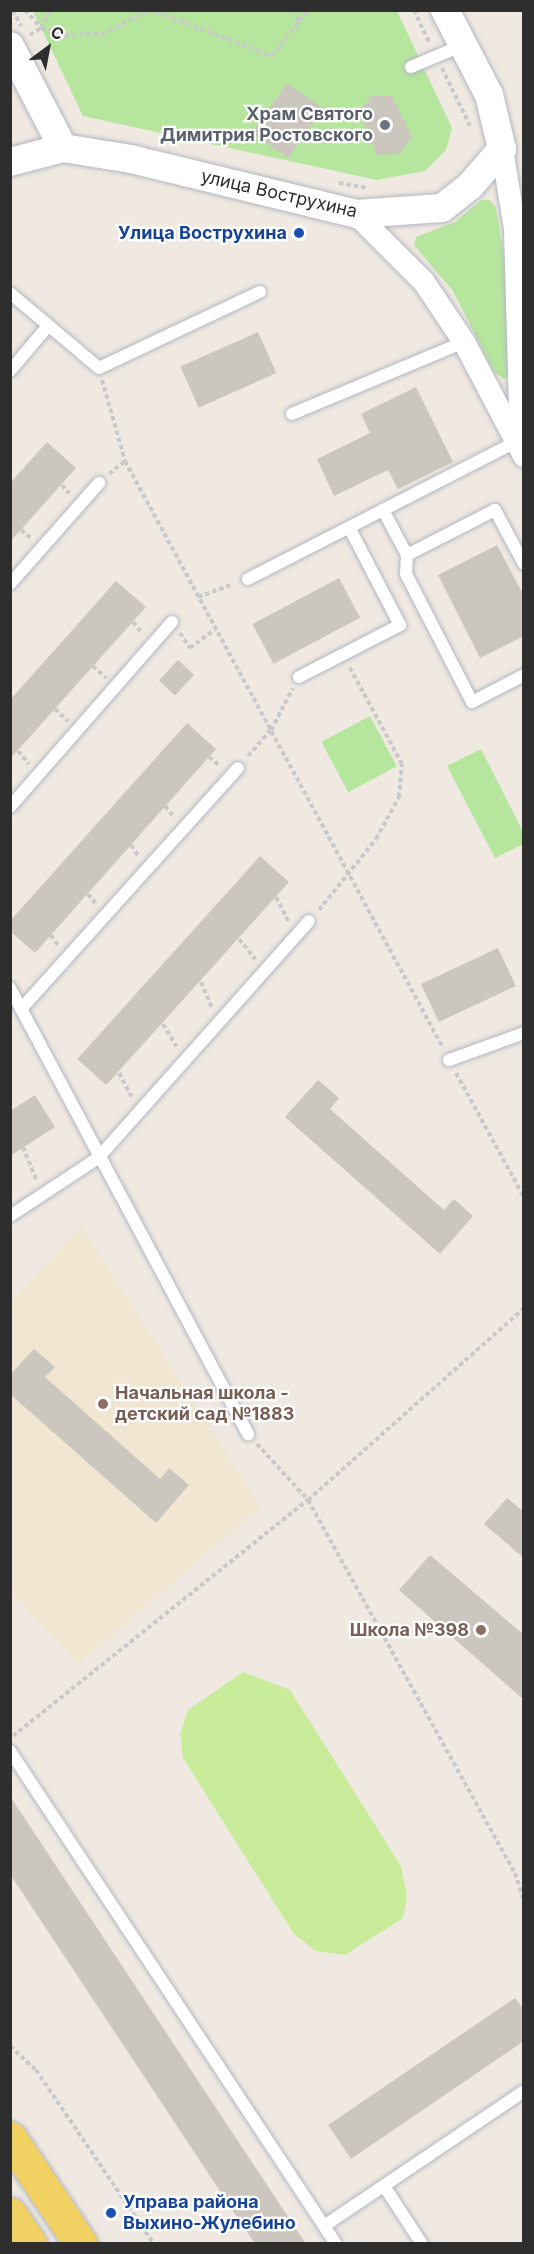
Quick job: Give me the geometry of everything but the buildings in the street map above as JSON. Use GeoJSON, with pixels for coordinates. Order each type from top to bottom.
{"type":"FeatureCollection","features":[{"type":"Feature","properties":{"kind":"main road"},"geometry":{"type":"LineString","coordinates":[[10,2138],[81,2244]]}},
{"type":"Feature","properties":{"kind":"main road"},"geometry":{"type":"LineString","coordinates":[[10,2214],[30,2244]]}},
{"type":"Feature","properties":{"kind":"street"},"geometry":{"type":"LineString","coordinates":[[445,10],[489,95],[502,149],[515,229],[520,449]]}},
{"type":"Feature","properties":{"kind":"street"},"geometry":{"type":"LineString","coordinates":[[19,41],[63,148]]}},
{"type":"Feature","properties":{"kind":"street","name":"улица Вострухина"},"geometry":{"type":"LineString","coordinates":[[10,162],[63,148],[131,159],[356,214],[442,208],[470,186],[502,149]]}},
{"type":"Feature","properties":{"kind":"street"},"geometry":{"type":"LineString","coordinates":[[356,214],[424,282],[464,342],[520,449]]}},
{"type":"Feature","properties":{"kind":"lane"},"geometry":{"type":"LineString","coordinates":[[411,67],[463,45]]}},
{"type":"Feature","properties":{"kind":"lane"},"geometry":{"type":"LineString","coordinates":[[10,293],[99,368],[260,292]]}},
{"type":"Feature","properties":{"kind":"lane"},"geometry":{"type":"LineString","coordinates":[[10,371],[48,326]]}},
{"type":"Feature","properties":{"kind":"lane"},"geometry":{"type":"LineString","coordinates":[[292,414],[464,342]]}},
{"type":"Feature","properties":{"kind":"lane"},"geometry":{"type":"LineString","coordinates":[[248,579],[383,510],[520,449]]}},
{"type":"Feature","properties":{"kind":"lane"},"geometry":{"type":"LineString","coordinates":[[10,584],[99,483]]}},
{"type":"Feature","properties":{"kind":"lane"},"geometry":{"type":"LineString","coordinates":[[383,510],[407,555],[406,574],[472,702],[524,675]]}},
{"type":"Feature","properties":{"kind":"lane"},"geometry":{"type":"LineString","coordinates":[[407,555],[495,510],[524,564]]}},
{"type":"Feature","properties":{"kind":"lane"},"geometry":{"type":"LineString","coordinates":[[299,677],[400,626],[349,527]]}},
{"type":"Feature","properties":{"kind":"lane"},"geometry":{"type":"LineString","coordinates":[[10,807],[172,622]]}},
{"type":"Feature","properties":{"kind":"lane"},"geometry":{"type":"LineString","coordinates":[[21,1009],[238,768]]}},
{"type":"Feature","properties":{"kind":"lane"},"geometry":{"type":"LineString","coordinates":[[10,1216],[98,1158],[309,921]]}},
{"type":"Feature","properties":{"kind":"lane"},"geometry":{"type":"LineString","coordinates":[[10,988],[98,1158],[248,1434]]}},
{"type":"Feature","properties":{"kind":"lane"},"geometry":{"type":"LineString","coordinates":[[449,1060],[524,1033]]}},
{"type":"Feature","properties":{"kind":"lane"},"geometry":{"type":"LineString","coordinates":[[10,1751],[336,2244]]}},
{"type":"Feature","properties":{"kind":"lane"},"geometry":{"type":"LineString","coordinates":[[324,2226],[524,2091]]}},
{"type":"Feature","properties":{"kind":"lane"},"geometry":{"type":"LineString","coordinates":[[384,2186],[422,2244]]}},
{"type":"Feature","properties":{"kind":"path"},"geometry":{"type":"LineString","coordinates":[[25,10],[41,28],[64,35],[102,34],[150,10],[272,56],[308,10]]}},
{"type":"Feature","properties":{"kind":"path"},"geometry":{"type":"LineString","coordinates":[[19,41],[41,28],[50,10]]}},
{"type":"Feature","properties":{"kind":"path"},"geometry":{"type":"LineString","coordinates":[[293,10],[299,22]]}},
{"type":"Feature","properties":{"kind":"path"},"geometry":{"type":"LineString","coordinates":[[414,10],[473,132]]}},
{"type":"Feature","properties":{"kind":"path"},"geometry":{"type":"LineString","coordinates":[[335,182],[370,189]]}},
{"type":"Feature","properties":{"kind":"path"},"geometry":{"type":"LineString","coordinates":[[99,368],[125,461],[524,1197]]}},
{"type":"Feature","properties":{"kind":"path"},"geometry":{"type":"LineString","coordinates":[[198,597],[248,579]]}},
{"type":"Feature","properties":{"kind":"path"},"geometry":{"type":"LineString","coordinates":[[172,622],[190,648],[215,629]]}},
{"type":"Feature","properties":{"kind":"path"},"geometry":{"type":"LineString","coordinates":[[309,921],[349,876],[399,797],[402,764],[343,655]]}},
{"type":"Feature","properties":{"kind":"path"},"geometry":{"type":"LineString","coordinates":[[238,768],[271,730],[299,677]]}},
{"type":"Feature","properties":{"kind":"path"},"geometry":{"type":"LineString","coordinates":[[276,897],[296,936]]}},
{"type":"Feature","properties":{"kind":"path"},"geometry":{"type":"LineString","coordinates":[[239,939],[264,971]]}},
{"type":"Feature","properties":{"kind":"path"},"geometry":{"type":"LineString","coordinates":[[201,982],[219,1023]]}},
{"type":"Feature","properties":{"kind":"path"},"geometry":{"type":"LineString","coordinates":[[164,1024],[185,1061]]}},
{"type":"Feature","properties":{"kind":"path"},"geometry":{"type":"LineString","coordinates":[[119,1073],[140,1112]]}},
{"type":"Feature","properties":{"kind":"path"},"geometry":{"type":"LineString","coordinates":[[23,1147],[41,1196]]}},
{"type":"Feature","properties":{"kind":"path"},"geometry":{"type":"LineString","coordinates":[[10,1738],[308,1500],[524,1308]]}},
{"type":"Feature","properties":{"kind":"path"},"geometry":{"type":"LineString","coordinates":[[248,1434],[308,1500],[514,1874],[524,1900]]}},
{"type":"Feature","properties":{"kind":"path"},"geometry":{"type":"LineString","coordinates":[[10,2046],[36,2070],[154,2244]]}},
{"type":"Feature","properties":{"kind":"shaded area","name":"Начальная школа - детский сад №1883"},"geometry":{"type":"Polygon","coordinates":[[[81,1226],[261,1507],[78,1665],[11,1591],[11,1301],[81,1226]]]}},
{"type":"Feature","properties":{"kind":"green space"},"geometry":{"type":"Polygon","coordinates":[[[33,11],[397,11],[452,128],[446,150],[425,171],[377,180],[83,116],[33,11]]]}},
{"type":"Feature","properties":{"kind":"green space"},"geometry":{"type":"Polygon","coordinates":[[[481,200],[490,200],[496,208],[507,275],[509,375],[504,379],[494,372],[453,291],[414,245],[416,237],[455,222],[481,200]]]}},
{"type":"Feature","properties":{"kind":"green space"},"geometry":{"type":"Polygon","coordinates":[[[370,716],[397,766],[348,792],[321,742],[370,716]]]}},
{"type":"Feature","properties":{"kind":"green space"},"geometry":{"type":"Polygon","coordinates":[[[481,749],[523,832],[523,844],[495,858],[447,766],[481,749]]]}},
{"type":"Feature","properties":{"kind":"green space"},"geometry":{"type":"Polygon","coordinates":[[[243,1672],[290,1690],[401,1866],[407,1896],[403,1918],[345,1955],[316,1951],[294,1934],[183,1758],[180,1734],[188,1710],[243,1672]]]}},
{"type":"Feature","properties":{"kind":"place","name":"Храм Святого Димитрия Ростовского"},"geometry":{"type":"Point","coordinates":[385,125]}},
{"type":"Feature","properties":{"kind":"place","name":"Улица Вострухина"},"geometry":{"type":"Point","coordinates":[299,233]}},
{"type":"Feature","properties":{"kind":"place","name":"Начальная школа - детский сад №1883"},"geometry":{"type":"Point","coordinates":[103,1404]}},
{"type":"Feature","properties":{"kind":"place","name":"Школа №398"},"geometry":{"type":"Point","coordinates":[481,1630]}},
{"type":"Feature","properties":{"kind":"place","name":"Управа района Выхино-Жулебино"},"geometry":{"type":"Point","coordinates":[111,2213]}}]}
